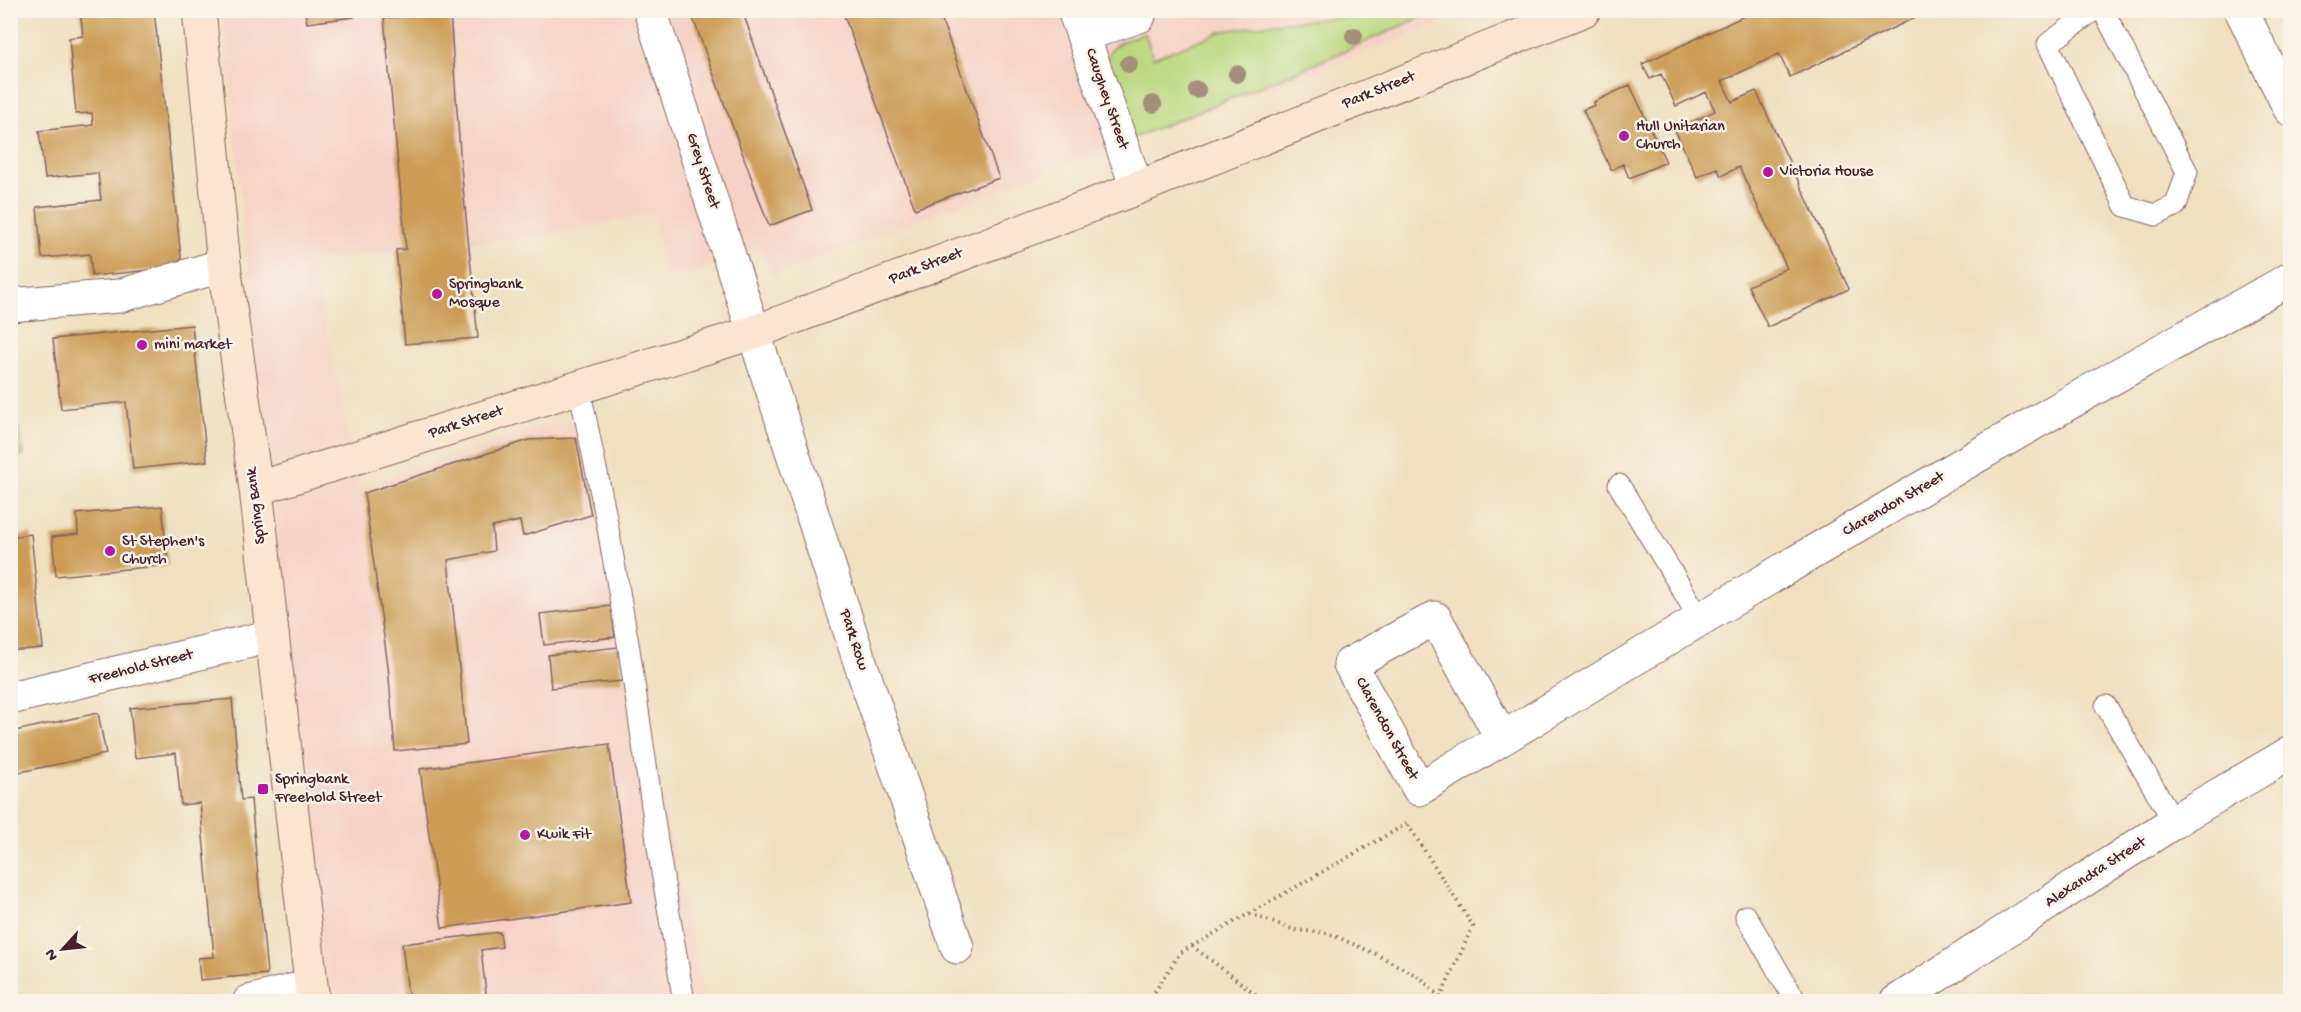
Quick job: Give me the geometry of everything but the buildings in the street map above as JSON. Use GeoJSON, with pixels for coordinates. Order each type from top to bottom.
{"type":"FeatureCollection","features":[{"type":"Feature","properties":{"kind":"street","name":"Spring Bank"},"geometry":{"type":"LineString","coordinates":[[199,10],[224,265],[256,489],[311,994]]}},
{"type":"Feature","properties":{"kind":"street","name":"Grey Street"},"geometry":{"type":"LineString","coordinates":[[650,10],[755,332]]}},
{"type":"Feature","properties":{"kind":"street","name":"Park Street"},"geometry":{"type":"LineString","coordinates":[[256,489],[755,332],[1137,188],[1584,10]]}},
{"type":"Feature","properties":{"kind":"street"},"geometry":{"type":"LineString","coordinates":[[2241,10],[2290,109]]}},
{"type":"Feature","properties":{"kind":"street"},"geometry":{"type":"LineString","coordinates":[[1079,23],[1139,16]]}},
{"type":"Feature","properties":{"kind":"street","name":"Caughey Street"},"geometry":{"type":"LineString","coordinates":[[1079,23],[1137,188]]}},
{"type":"Feature","properties":{"kind":"street"},"geometry":{"type":"LineString","coordinates":[[10,305],[119,296],[224,265]]}},
{"type":"Feature","properties":{"kind":"street","name":"Clarendon Street"},"geometry":{"type":"LineString","coordinates":[[1502,738],[1435,618],[1350,664],[1419,789],[1700,619],[2150,356],[2290,279]]}},
{"type":"Feature","properties":{"kind":"street","name":"Park Row"},"geometry":{"type":"LineString","coordinates":[[755,332],[857,653],[957,948]]}},
{"type":"Feature","properties":{"kind":"street","name":"Freehold Street"},"geometry":{"type":"LineString","coordinates":[[10,698],[272,636]]}},
{"type":"Feature","properties":{"kind":"street","name":"Alexandra Street"},"geometry":{"type":"LineString","coordinates":[[1903,1000],[2175,822],[2290,753]]}},
{"type":"Feature","properties":{"kind":"street"},"geometry":{"type":"LineString","coordinates":[[249,1002],[311,994]]}},
{"type":"Feature","properties":{"kind":"lane"},"geometry":{"type":"LineString","coordinates":[[2094,10],[2048,44],[2125,206],[2156,215],[2176,205],[2187,172],[2103,10]]}},
{"type":"Feature","properties":{"kind":"lane"},"geometry":{"type":"LineString","coordinates":[[579,387],[606,517],[627,638],[659,854],[684,1002]]}},
{"type":"Feature","properties":{"kind":"lane"},"geometry":{"type":"LineString","coordinates":[[1619,485],[1700,619]]}},
{"type":"Feature","properties":{"kind":"lane"},"geometry":{"type":"LineString","coordinates":[[2106,706],[2175,822]]}},
{"type":"Feature","properties":{"kind":"lane"},"geometry":{"type":"LineString","coordinates":[[1746,916],[1796,1002]]}},
{"type":"Feature","properties":{"kind":"path"},"geometry":{"type":"LineString","coordinates":[[1148,1002],[1180,953],[1407,824],[1419,789]]}},
{"type":"Feature","properties":{"kind":"path"},"geometry":{"type":"LineString","coordinates":[[1407,824],[1473,926],[1441,996]]}},
{"type":"Feature","properties":{"kind":"path"},"geometry":{"type":"LineString","coordinates":[[1249,914],[1294,930],[1328,933],[1378,955],[1421,978],[1445,1002]]}},
{"type":"Feature","properties":{"kind":"path"},"geometry":{"type":"LineString","coordinates":[[1192,946],[1266,1002]]}},
{"type":"Feature","properties":{"kind":"shaded area"},"geometry":{"type":"Polygon","coordinates":[[[223,11],[1470,11],[1328,67],[1133,138],[772,276],[760,245],[702,269],[666,277],[652,214],[547,235],[312,259],[359,488],[526,431],[582,419],[705,1002],[320,1001],[310,930],[223,11]]]}},
{"type":"Feature","properties":{"kind":"green space"},"geometry":{"type":"Polygon","coordinates":[[[1435,11],[1315,64],[1133,138],[1107,63],[1108,56],[1115,46],[1145,33],[1153,58],[1223,31],[1283,22],[1435,11]]]}},
{"type":"Feature","properties":{"kind":"green space"},"geometry":{"type":"Polygon","coordinates":[[[11,397],[24,455],[10,458],[11,397]]]}},
{"type":"Feature","properties":{"kind":"place","name":"Hull Unitarian Church"},"geometry":{"type":"Point","coordinates":[1624,136]}},
{"type":"Feature","properties":{"kind":"place","name":"Victoria House"},"geometry":{"type":"Point","coordinates":[1768,172]}},
{"type":"Feature","properties":{"kind":"place","name":"Springbank Mosque"},"geometry":{"type":"Point","coordinates":[437,294]}},
{"type":"Feature","properties":{"kind":"place","name":"mini market"},"geometry":{"type":"Point","coordinates":[142,345]}},
{"type":"Feature","properties":{"kind":"place","name":"St Stephen's Church"},"geometry":{"type":"Point","coordinates":[110,551]}},
{"type":"Feature","properties":{"kind":"place","name":"Springbank Freehold Street"},"geometry":{"type":"Point","coordinates":[263,789]}},
{"type":"Feature","properties":{"kind":"place","name":"Kwik Fit"},"geometry":{"type":"Point","coordinates":[525,835]}}]}
